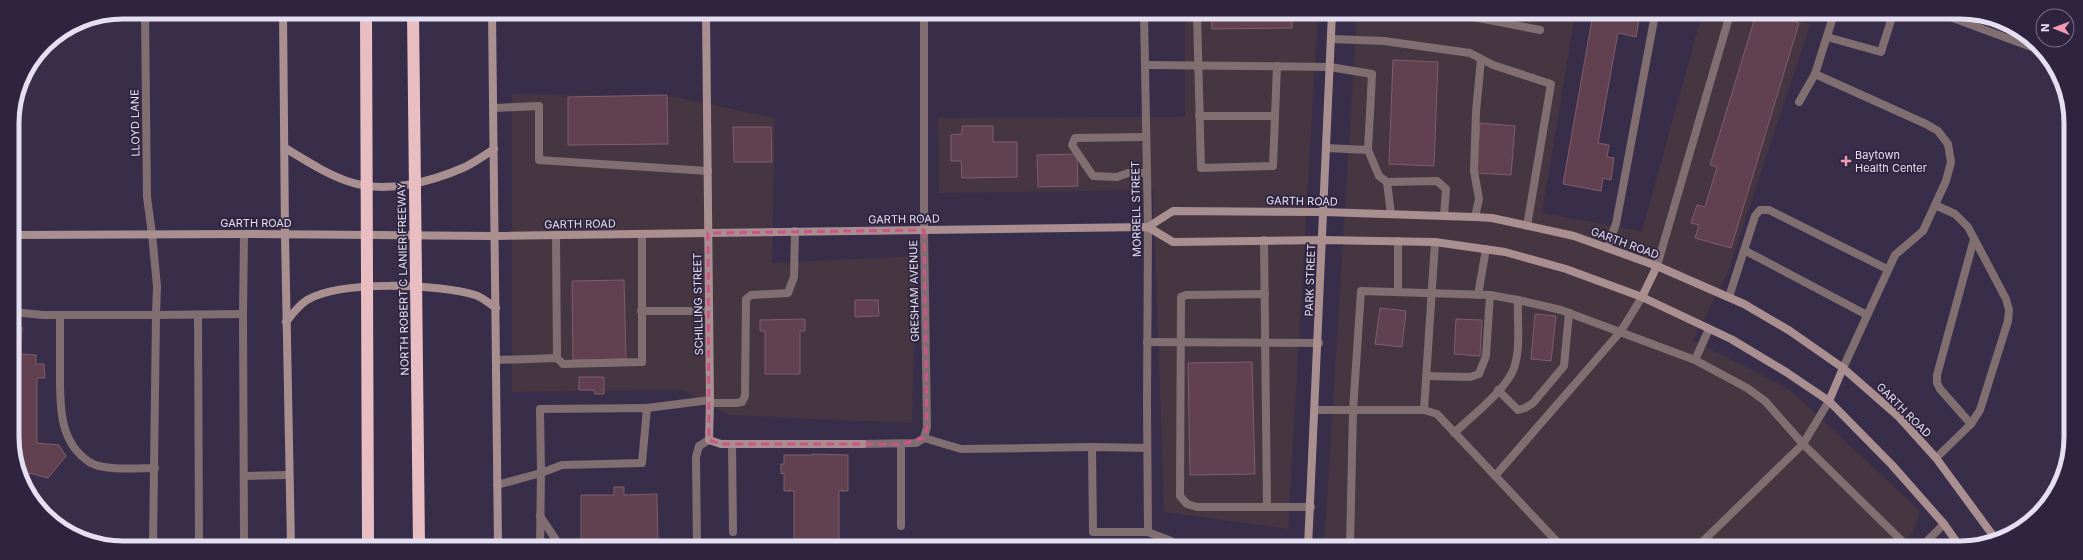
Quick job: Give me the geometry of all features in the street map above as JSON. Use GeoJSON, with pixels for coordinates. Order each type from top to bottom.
{"type":"FeatureCollection","features":[{"type":"Feature","properties":{"kind":"highway"},"geometry":{"type":"LineString","coordinates":[[366,19],[368,541]]}},
{"type":"Feature","properties":{"kind":"highway","name":"NORTH ROBERT C LANIER FREEWAY"},"geometry":{"type":"LineString","coordinates":[[413,19],[419,541]]}},
{"type":"Feature","properties":{"kind":"main road"},"geometry":{"type":"LineString","coordinates":[[283,19],[288,475],[291,541]]}},
{"type":"Feature","properties":{"kind":"main road"},"geometry":{"type":"LineString","coordinates":[[492,19],[494,108],[493,236],[497,360],[498,541]]}},
{"type":"Feature","properties":{"kind":"main road","name":"SCHILLING STREET"},"geometry":{"type":"LineString","coordinates":[[706,19],[710,402],[708,440]]}},
{"type":"Feature","properties":{"kind":"main road","name":"PARK STREET"},"geometry":{"type":"LineString","coordinates":[[1308,541],[1319,342],[1332,19]]}},
{"type":"Feature","properties":{"kind":"main road"},"geometry":{"type":"LineString","coordinates":[[285,148],[338,177],[351,182],[378,186],[408,185],[438,177],[466,166],[494,149]]}},
{"type":"Feature","properties":{"kind":"main road","name":"GARTH ROAD"},"geometry":{"type":"LineString","coordinates":[[19,235],[244,234],[493,236],[1148,227],[1173,211],[1323,212],[1475,217],[1574,236],[1657,266],[1744,304],[1790,331],[1843,368],[1898,417],[1936,458],[1993,535]]}},
{"type":"Feature","properties":{"kind":"main road"},"geometry":{"type":"LineString","coordinates":[[1148,227],[1173,242],[1264,240],[1398,241],[1435,242],[1486,249],[1504,252],[1566,269],[1642,297],[1731,340],[1786,372],[1829,401],[1892,465],[1944,524],[1956,541]]}},
{"type":"Feature","properties":{"kind":"main road"},"geometry":{"type":"LineString","coordinates":[[1642,297],[1657,266]]}},
{"type":"Feature","properties":{"kind":"main road"},"geometry":{"type":"LineString","coordinates":[[286,322],[295,310],[308,300],[354,288],[407,285],[448,289],[477,295],[496,308]]}},
{"type":"Feature","properties":{"kind":"main road"},"geometry":{"type":"LineString","coordinates":[[1829,401],[1843,368]]}},
{"type":"Feature","properties":{"kind":"main road"},"geometry":{"type":"LineString","coordinates":[[708,440],[721,444],[862,444]]}},
{"type":"Feature","properties":{"kind":"street","name":"LLOYD LANE"},"geometry":{"type":"LineString","coordinates":[[145,19],[147,197],[157,286],[153,541]]}},
{"type":"Feature","properties":{"kind":"street","name":"GRESHAM AVENUE"},"geometry":{"type":"LineString","coordinates":[[924,19],[924,230],[927,427],[924,438]]}},
{"type":"Feature","properties":{"kind":"street","name":"MORRELL STREET"},"geometry":{"type":"LineString","coordinates":[[1144,19],[1148,227],[1148,532]]}},
{"type":"Feature","properties":{"kind":"street"},"geometry":{"type":"LineString","coordinates":[[1197,19],[1201,168],[1273,166],[1277,66]]}},
{"type":"Feature","properties":{"kind":"street"},"geometry":{"type":"LineString","coordinates":[[1484,19],[1540,30]]}},
{"type":"Feature","properties":{"kind":"street"},"geometry":{"type":"LineString","coordinates":[[1657,266],[1729,19]]}},
{"type":"Feature","properties":{"kind":"street"},"geometry":{"type":"LineString","coordinates":[[1799,102],[1815,74],[1832,19]]}},
{"type":"Feature","properties":{"kind":"street"},"geometry":{"type":"LineString","coordinates":[[1827,37],[1881,52],[1891,19]]}},
{"type":"Feature","properties":{"kind":"street"},"geometry":{"type":"LineString","coordinates":[[1956,19],[2029,46]]}},
{"type":"Feature","properties":{"kind":"street"},"geometry":{"type":"LineString","coordinates":[[1607,248],[1616,224],[1654,20]]}},
{"type":"Feature","properties":{"kind":"street"},"geometry":{"type":"LineString","coordinates":[[1331,39],[1384,41],[1470,53],[1493,66],[1551,84],[1527,226]]}},
{"type":"Feature","properties":{"kind":"street"},"geometry":{"type":"LineString","coordinates":[[1475,217],[1479,199],[1474,171],[1475,120],[1481,59]]}},
{"type":"Feature","properties":{"kind":"street"},"geometry":{"type":"LineString","coordinates":[[1145,65],[1330,67],[1372,74],[1368,150],[1379,176],[1388,182],[1437,181],[1446,189],[1444,216]]}},
{"type":"Feature","properties":{"kind":"street"},"geometry":{"type":"LineString","coordinates":[[1815,74],[1926,124],[1938,131],[1948,144],[1951,162],[1946,181],[1923,230],[1895,255],[1843,368]]}},
{"type":"Feature","properties":{"kind":"street"},"geometry":{"type":"LineString","coordinates":[[494,108],[539,106],[539,160],[708,171]]}},
{"type":"Feature","properties":{"kind":"street"},"geometry":{"type":"LineString","coordinates":[[1199,116],[1275,116]]}},
{"type":"Feature","properties":{"kind":"street"},"geometry":{"type":"LineString","coordinates":[[1146,137],[1076,138],[1072,145],[1093,176],[1117,177],[1128,173],[1147,173]]}},
{"type":"Feature","properties":{"kind":"street"},"geometry":{"type":"LineString","coordinates":[[1326,148],[1368,150]]}},
{"type":"Feature","properties":{"kind":"street"},"geometry":{"type":"LineString","coordinates":[[1388,182],[1391,214]]}},
{"type":"Feature","properties":{"kind":"street"},"geometry":{"type":"LineString","coordinates":[[1935,205],[1962,220],[1974,239],[2006,299],[2009,310],[2008,321],[1980,410],[1971,424],[1936,458]]}},
{"type":"Feature","properties":{"kind":"street"},"geometry":{"type":"LineString","coordinates":[[1729,297],[1755,216],[1760,210],[1769,210],[1888,269]]}},
{"type":"Feature","properties":{"kind":"street"},"geometry":{"type":"LineString","coordinates":[[540,541],[540,410],[646,408],[710,402],[742,402],[745,396],[746,299],[751,295],[788,293],[794,277],[796,231]]}},
{"type":"Feature","properties":{"kind":"street"},"geometry":{"type":"LineString","coordinates":[[244,234],[242,314],[245,476],[244,541]]}},
{"type":"Feature","properties":{"kind":"street"},"geometry":{"type":"LineString","coordinates":[[556,235],[557,358],[563,364],[642,362],[642,234]]}},
{"type":"Feature","properties":{"kind":"street"},"geometry":{"type":"LineString","coordinates":[[1971,424],[1940,389],[1937,383],[1937,375],[1974,239]]}},
{"type":"Feature","properties":{"kind":"street"},"geometry":{"type":"LineString","coordinates":[[1264,240],[1266,507]]}},
{"type":"Feature","properties":{"kind":"street"},"geometry":{"type":"LineString","coordinates":[[1398,241],[1398,292]]}},
{"type":"Feature","properties":{"kind":"street"},"geometry":{"type":"LineString","coordinates":[[1424,410],[1435,242]]}},
{"type":"Feature","properties":{"kind":"street"},"geometry":{"type":"LineString","coordinates":[[1478,294],[1486,249]]}},
{"type":"Feature","properties":{"kind":"street"},"geometry":{"type":"LineString","coordinates":[[1744,250],[1867,315]]}},
{"type":"Feature","properties":{"kind":"street"},"geometry":{"type":"LineString","coordinates":[[1350,541],[1353,410],[1361,291],[1478,294],[1518,300],[1569,313],[1696,360],[1747,388],[1765,401],[1803,444],[1902,541]]}},
{"type":"Feature","properties":{"kind":"street"},"geometry":{"type":"LineString","coordinates":[[1265,294],[1186,295],[1181,298],[1180,496],[1186,504],[1197,507],[1310,507]]}},
{"type":"Feature","properties":{"kind":"street"},"geometry":{"type":"LineString","coordinates":[[1426,376],[1470,377],[1479,374],[1486,356],[1490,295]]}},
{"type":"Feature","properties":{"kind":"street"},"geometry":{"type":"LineString","coordinates":[[1495,476],[1621,331],[1642,297]]}},
{"type":"Feature","properties":{"kind":"street"},"geometry":{"type":"LineString","coordinates":[[1454,433],[1498,390],[1514,368],[1517,352],[1518,300]]}},
{"type":"Feature","properties":{"kind":"street"},"geometry":{"type":"LineString","coordinates":[[641,311],[708,311]]}},
{"type":"Feature","properties":{"kind":"street"},"geometry":{"type":"LineString","coordinates":[[19,312],[60,315],[242,314]]}},
{"type":"Feature","properties":{"kind":"street"},"geometry":{"type":"LineString","coordinates":[[1498,390],[1518,410],[1525,408],[1533,402],[1564,366],[1569,313]]}},
{"type":"Feature","properties":{"kind":"street"},"geometry":{"type":"LineString","coordinates":[[60,315],[60,409],[64,429],[75,449],[92,463],[105,467],[155,468]]}},
{"type":"Feature","properties":{"kind":"street"},"geometry":{"type":"LineString","coordinates":[[198,315],[199,541]]}},
{"type":"Feature","properties":{"kind":"street"},"geometry":{"type":"LineString","coordinates":[[1696,360],[1709,329]]}},
{"type":"Feature","properties":{"kind":"street"},"geometry":{"type":"LineString","coordinates":[[1147,342],[1319,342]]}},
{"type":"Feature","properties":{"kind":"street"},"geometry":{"type":"LineString","coordinates":[[497,360],[557,358]]}},
{"type":"Feature","properties":{"kind":"street"},"geometry":{"type":"LineString","coordinates":[[1704,541],[1803,444],[1829,401]]}},
{"type":"Feature","properties":{"kind":"street"},"geometry":{"type":"LineString","coordinates":[[497,485],[541,473],[562,465],[642,463],[646,408]]}},
{"type":"Feature","properties":{"kind":"street"},"geometry":{"type":"LineString","coordinates":[[1315,410],[1424,410],[1437,414],[1556,541]]}},
{"type":"Feature","properties":{"kind":"street"},"geometry":{"type":"LineString","coordinates":[[862,444],[916,443],[924,438],[961,450],[1147,448]]}},
{"type":"Feature","properties":{"kind":"street"},"geometry":{"type":"LineString","coordinates":[[697,541],[696,457],[699,446],[708,440]]}},
{"type":"Feature","properties":{"kind":"street"},"geometry":{"type":"LineString","coordinates":[[732,444],[733,532]]}},
{"type":"Feature","properties":{"kind":"street"},"geometry":{"type":"LineString","coordinates":[[901,444],[901,526]]}},
{"type":"Feature","properties":{"kind":"street"},"geometry":{"type":"LineString","coordinates":[[1092,448],[1093,532],[1148,532],[1171,541]]}},
{"type":"Feature","properties":{"kind":"street"},"geometry":{"type":"LineString","coordinates":[[245,476],[288,475]]}},
{"type":"Feature","properties":{"kind":"street"},"geometry":{"type":"LineString","coordinates":[[540,516],[557,541]]}},
{"type":"Feature","properties":{"kind":"street"},"geometry":{"type":"LineString","coordinates":[[1927,541],[1944,524]]}},
{"type":"Feature","properties":{"kind":"highlighted area"},"geometry":{"type":"Polygon","coordinates":[[[924,230],[927,427],[924,438],[901,444],[721,444],[709,440],[708,233],[924,230]]]}},
{"type":"Feature","properties":{"kind":"shaded area"},"geometry":{"type":"Polygon","coordinates":[[[1185,19],[1318,19],[1288,529],[1164,512],[1153,190],[939,193],[938,118],[1185,117],[1185,19]]]}},
{"type":"Feature","properties":{"kind":"shaded area"},"geometry":{"type":"Polygon","coordinates":[[[1357,19],[1574,19],[1542,213],[1642,231],[1701,19],[1793,19],[1810,25],[1728,272],[1693,340],[1789,389],[1920,511],[1913,532],[1904,541],[1324,541],[1357,19]]]}},
{"type":"Feature","properties":{"kind":"shaded area"},"geometry":{"type":"Polygon","coordinates":[[[512,94],[677,97],[775,118],[772,263],[916,256],[912,423],[729,415],[683,390],[512,392],[512,94]]]}},
{"type":"Feature","properties":{"kind":"building"},"geometry":{"type":"Polygon","coordinates":[[[1211,19],[1292,19],[1292,28],[1212,29],[1211,19]]]}},
{"type":"Feature","properties":{"kind":"building"},"geometry":{"type":"Polygon","coordinates":[[[1592,19],[1639,19],[1636,37],[1618,33],[1598,143],[1609,145],[1607,157],[1614,158],[1611,180],[1603,178],[1601,191],[1563,184],[1592,19]]]}},
{"type":"Feature","properties":{"kind":"building"},"geometry":{"type":"Polygon","coordinates":[[[1754,19],[1786,19],[1799,23],[1731,248],[1695,238],[1699,225],[1691,223],[1697,205],[1705,207],[1717,167],[1710,165],[1754,19]]]}},
{"type":"Feature","properties":{"kind":"building"},"geometry":{"type":"Polygon","coordinates":[[[1393,60],[1438,62],[1434,166],[1389,164],[1393,60]]]}},
{"type":"Feature","properties":{"kind":"building"},"geometry":{"type":"Polygon","coordinates":[[[667,95],[668,144],[568,145],[568,97],[667,95]]]}},
{"type":"Feature","properties":{"kind":"building"},"geometry":{"type":"Polygon","coordinates":[[[1480,123],[1515,126],[1511,175],[1476,173],[1480,123]]]}},
{"type":"Feature","properties":{"kind":"building"},"geometry":{"type":"Polygon","coordinates":[[[962,126],[993,126],[993,142],[1017,142],[1017,177],[962,178],[961,161],[951,161],[951,135],[962,134],[962,126]]]}},
{"type":"Feature","properties":{"kind":"building"},"geometry":{"type":"Polygon","coordinates":[[[733,127],[771,127],[772,162],[734,162],[733,127]]]}},
{"type":"Feature","properties":{"kind":"building"},"geometry":{"type":"Polygon","coordinates":[[[1077,154],[1078,186],[1038,187],[1037,155],[1077,154]]]}},
{"type":"Feature","properties":{"kind":"building"},"geometry":{"type":"Polygon","coordinates":[[[624,280],[626,359],[573,360],[572,281],[624,280]]]}},
{"type":"Feature","properties":{"kind":"building"},"geometry":{"type":"Polygon","coordinates":[[[855,300],[878,300],[879,316],[855,317],[855,300]]]}},
{"type":"Feature","properties":{"kind":"building"},"geometry":{"type":"Polygon","coordinates":[[[1380,308],[1406,311],[1402,347],[1375,344],[1380,308]]]}},
{"type":"Feature","properties":{"kind":"building"},"geometry":{"type":"Polygon","coordinates":[[[1535,314],[1556,316],[1551,361],[1531,359],[1535,314]]]}},
{"type":"Feature","properties":{"kind":"building"},"geometry":{"type":"Polygon","coordinates":[[[805,319],[805,331],[800,331],[800,374],[765,374],[765,331],[760,331],[760,320],[805,319]]]}},
{"type":"Feature","properties":{"kind":"building"},"geometry":{"type":"Polygon","coordinates":[[[1456,319],[1482,320],[1480,356],[1454,354],[1456,319]]]}},
{"type":"Feature","properties":{"kind":"building"},"geometry":{"type":"Polygon","coordinates":[[[19,327],[22,327],[21,354],[36,355],[36,364],[44,364],[45,378],[37,378],[37,443],[59,445],[66,456],[48,478],[29,473],[29,481],[21,457],[19,437],[19,327]]]}},
{"type":"Feature","properties":{"kind":"building"},"geometry":{"type":"Polygon","coordinates":[[[1252,362],[1255,474],[1190,475],[1188,363],[1252,362]]]}},
{"type":"Feature","properties":{"kind":"building"},"geometry":{"type":"Polygon","coordinates":[[[579,377],[604,377],[604,394],[595,394],[594,390],[579,390],[579,377]]]}},
{"type":"Feature","properties":{"kind":"building"},"geometry":{"type":"Polygon","coordinates":[[[784,455],[848,455],[848,491],[839,491],[839,541],[794,541],[794,491],[784,491],[784,473],[781,474],[781,464],[784,464],[784,455]]]}},
{"type":"Feature","properties":{"kind":"building"},"geometry":{"type":"Polygon","coordinates":[[[614,487],[624,487],[624,495],[657,494],[658,541],[581,541],[581,495],[614,495],[614,487]]]}},
{"type":"Feature","properties":{"kind":"place","name":"Baytown Health Center"},"geometry":{"type":"Point","coordinates":[1846,161]}}]}
